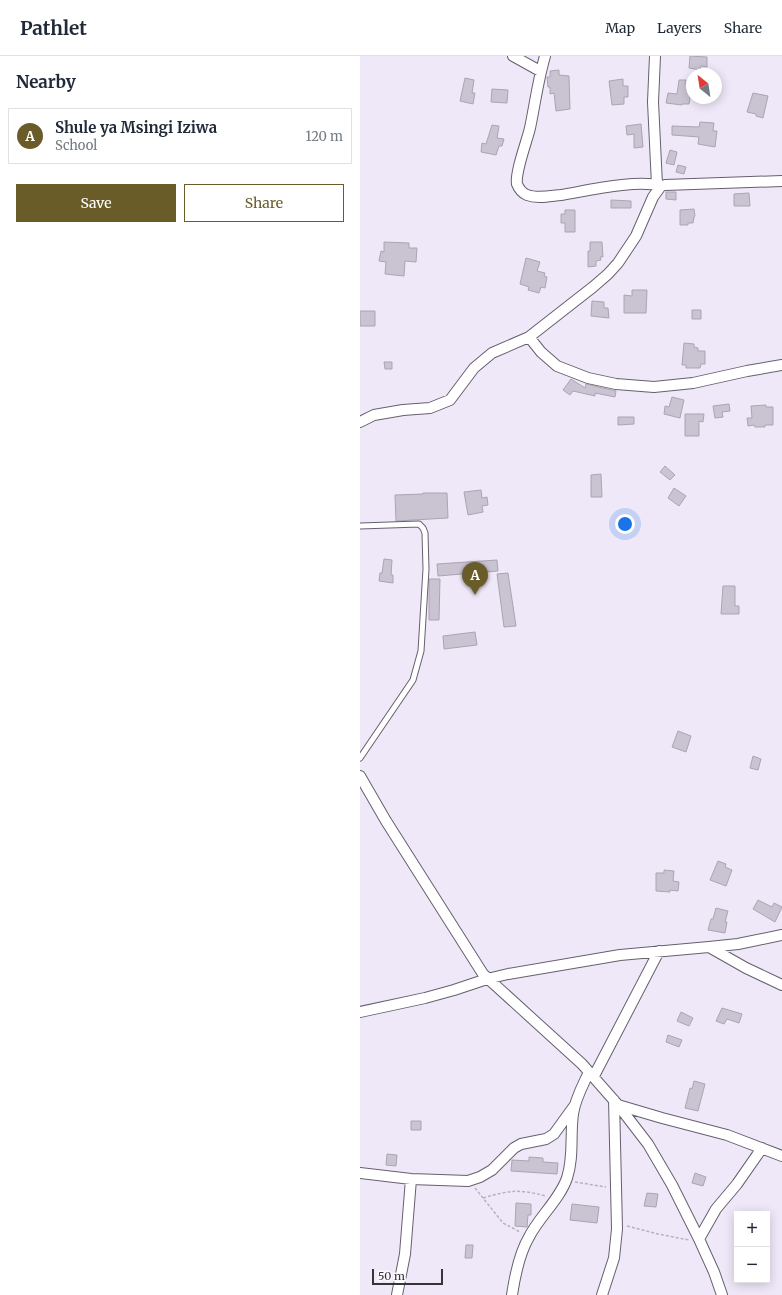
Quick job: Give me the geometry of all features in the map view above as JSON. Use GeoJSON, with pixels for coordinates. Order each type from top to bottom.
{"type":"FeatureCollection","features":[{"type":"Feature","properties":{"kind":"street"},"geometry":{"type":"LineString","coordinates":[[513,56],[540,71]]}},
{"type":"Feature","properties":{"kind":"street"},"geometry":{"type":"LineString","coordinates":[[545,56],[540,71],[530,128],[518,174],[518,186],[522,192],[527,195],[536,197],[551,196],[631,184],[709,184],[782,180]]}},
{"type":"Feature","properties":{"kind":"street"},"geometry":{"type":"LineString","coordinates":[[360,422],[374,415],[403,410],[430,408],[450,400],[474,368],[492,353],[529,337],[593,287],[618,264],[636,236],[659,185],[653,102],[656,56]]}},
{"type":"Feature","properties":{"kind":"street"},"geometry":{"type":"LineString","coordinates":[[529,337],[541,352],[557,366],[588,378],[616,384],[654,387],[694,383],[782,365]]}},
{"type":"Feature","properties":{"kind":"street"},"geometry":{"type":"LineString","coordinates":[[360,776],[386,821],[487,979],[568,1050],[592,1074],[656,1156],[700,1240],[722,1295]]}},
{"type":"Feature","properties":{"kind":"street"},"geometry":{"type":"LineString","coordinates":[[360,1012],[454,990],[508,974],[620,955],[738,944],[782,936]]}},
{"type":"Feature","properties":{"kind":"street"},"geometry":{"type":"LineString","coordinates":[[709,947],[746,968],[782,985]]}},
{"type":"Feature","properties":{"kind":"street"},"geometry":{"type":"LineString","coordinates":[[360,1173],[411,1179],[468,1181],[480,1177],[492,1170],[514,1148],[521,1144],[546,1139],[554,1134],[575,1105],[659,952]]}},
{"type":"Feature","properties":{"kind":"street"},"geometry":{"type":"LineString","coordinates":[[616,1103],[662,1118],[716,1131],[782,1156]]}},
{"type":"Feature","properties":{"kind":"street"},"geometry":{"type":"LineString","coordinates":[[602,1295],[614,1258],[617,1223],[616,1103]]}},
{"type":"Feature","properties":{"kind":"street"},"geometry":{"type":"LineString","coordinates":[[512,1295],[514,1277],[529,1236],[566,1178],[572,1144],[575,1105]]}},
{"type":"Feature","properties":{"kind":"street"},"geometry":{"type":"LineString","coordinates":[[700,1240],[716,1209],[737,1184],[762,1148]]}},
{"type":"Feature","properties":{"kind":"street"},"geometry":{"type":"LineString","coordinates":[[397,1295],[405,1254],[411,1179]]}},
{"type":"Feature","properties":{"kind":"lane"},"geometry":{"type":"LineString","coordinates":[[360,526],[419,524],[425,533],[426,569],[421,651],[413,680],[360,758]]}},
{"type":"Feature","properties":{"kind":"path"},"geometry":{"type":"LineString","coordinates":[[566,1178],[584,1184],[616,1187]]}},
{"type":"Feature","properties":{"kind":"path"},"geometry":{"type":"LineString","coordinates":[[468,1181],[503,1222],[515,1230],[529,1236]]}},
{"type":"Feature","properties":{"kind":"path"},"geometry":{"type":"LineString","coordinates":[[483,1198],[520,1190],[554,1199]]}},
{"type":"Feature","properties":{"kind":"path"},"geometry":{"type":"LineString","coordinates":[[617,1223],[658,1234],[700,1240]]}},
{"type":"Feature","properties":{"kind":"building"},"geometry":{"type":"Polygon","coordinates":[[[690,56],[707,57],[707,67],[701,66],[700,68],[689,68],[690,56]]]}},
{"type":"Feature","properties":{"kind":"building"},"geometry":{"type":"Polygon","coordinates":[[[559,70],[559,75],[569,76],[570,109],[556,111],[554,93],[550,94],[550,87],[548,87],[547,77],[550,77],[550,71],[559,70]]]}},
{"type":"Feature","properties":{"kind":"building"},"geometry":{"type":"Polygon","coordinates":[[[465,78],[474,80],[472,93],[475,93],[473,104],[460,101],[465,78]]]}},
{"type":"Feature","properties":{"kind":"building"},"geometry":{"type":"Polygon","coordinates":[[[623,79],[623,86],[628,86],[628,97],[624,97],[624,104],[612,105],[609,81],[623,79]]]}},
{"type":"Feature","properties":{"kind":"building"},"geometry":{"type":"Polygon","coordinates":[[[679,80],[686,80],[686,104],[666,103],[668,93],[677,94],[679,80]]]}},
{"type":"Feature","properties":{"kind":"building"},"geometry":{"type":"Polygon","coordinates":[[[492,89],[508,90],[507,103],[491,102],[492,89]]]}},
{"type":"Feature","properties":{"kind":"building"},"geometry":{"type":"Polygon","coordinates":[[[753,93],[768,96],[763,118],[756,116],[756,114],[747,112],[753,93]]]}},
{"type":"Feature","properties":{"kind":"building"},"geometry":{"type":"Polygon","coordinates":[[[700,122],[714,123],[713,131],[717,131],[715,147],[698,144],[699,137],[672,135],[672,126],[699,127],[700,122]]]}},
{"type":"Feature","properties":{"kind":"building"},"geometry":{"type":"Polygon","coordinates":[[[641,124],[643,147],[634,148],[634,134],[627,135],[626,126],[641,124]]]}},
{"type":"Feature","properties":{"kind":"building"},"geometry":{"type":"Polygon","coordinates":[[[492,125],[499,126],[497,138],[504,139],[502,146],[499,146],[496,155],[481,152],[482,143],[486,144],[492,125]]]}},
{"type":"Feature","properties":{"kind":"building"},"geometry":{"type":"Polygon","coordinates":[[[670,150],[677,152],[674,165],[666,163],[670,150]]]}},
{"type":"Feature","properties":{"kind":"building"},"geometry":{"type":"Polygon","coordinates":[[[678,165],[686,167],[684,174],[676,172],[678,165]]]}},
{"type":"Feature","properties":{"kind":"building"},"geometry":{"type":"Polygon","coordinates":[[[666,192],[676,192],[676,200],[666,199],[666,192]]]}},
{"type":"Feature","properties":{"kind":"building"},"geometry":{"type":"Polygon","coordinates":[[[749,193],[750,206],[734,206],[734,194],[749,193]]]}},
{"type":"Feature","properties":{"kind":"building"},"geometry":{"type":"Polygon","coordinates":[[[611,200],[631,201],[631,208],[611,208],[611,200]]]}},
{"type":"Feature","properties":{"kind":"building"},"geometry":{"type":"Polygon","coordinates":[[[694,209],[695,216],[693,223],[688,223],[688,225],[680,225],[680,210],[694,209]]]}},
{"type":"Feature","properties":{"kind":"building"},"geometry":{"type":"Polygon","coordinates":[[[565,210],[575,210],[575,232],[565,232],[565,223],[561,223],[561,214],[565,214],[565,210]]]}},
{"type":"Feature","properties":{"kind":"building"},"geometry":{"type":"Polygon","coordinates":[[[384,242],[409,243],[409,248],[417,248],[416,262],[405,261],[404,276],[385,274],[386,262],[379,261],[381,251],[384,252],[384,242]]]}},
{"type":"Feature","properties":{"kind":"building"},"geometry":{"type":"Polygon","coordinates":[[[590,242],[602,242],[603,257],[600,257],[601,260],[596,261],[596,266],[588,267],[588,251],[590,251],[590,242]]]}},
{"type":"Feature","properties":{"kind":"building"},"geometry":{"type":"Polygon","coordinates":[[[526,258],[540,262],[537,271],[545,273],[544,276],[547,277],[545,288],[541,287],[539,293],[528,290],[529,287],[520,284],[526,258]]]}},
{"type":"Feature","properties":{"kind":"building"},"geometry":{"type":"Polygon","coordinates":[[[632,290],[647,290],[646,313],[624,313],[624,295],[632,296],[632,290]]]}},
{"type":"Feature","properties":{"kind":"building"},"geometry":{"type":"Polygon","coordinates":[[[592,301],[604,302],[604,308],[608,308],[609,318],[591,316],[592,301]]]}},
{"type":"Feature","properties":{"kind":"building"},"geometry":{"type":"Polygon","coordinates":[[[692,310],[701,310],[701,319],[692,319],[692,310]]]}},
{"type":"Feature","properties":{"kind":"building"},"geometry":{"type":"Polygon","coordinates":[[[360,311],[375,311],[375,326],[360,326],[360,311]]]}},
{"type":"Feature","properties":{"kind":"building"},"geometry":{"type":"Polygon","coordinates":[[[684,343],[694,344],[694,347],[698,348],[698,351],[705,351],[705,364],[701,364],[700,368],[686,368],[686,365],[682,365],[684,343]]]}},
{"type":"Feature","properties":{"kind":"building"},"geometry":{"type":"Polygon","coordinates":[[[384,362],[392,362],[392,369],[385,369],[384,362]]]}},
{"type":"Feature","properties":{"kind":"building"},"geometry":{"type":"Polygon","coordinates":[[[571,379],[585,388],[586,384],[616,391],[615,397],[595,393],[595,396],[573,391],[570,395],[563,390],[571,379]]]}},
{"type":"Feature","properties":{"kind":"building"},"geometry":{"type":"Polygon","coordinates":[[[672,397],[684,400],[680,418],[664,414],[665,406],[669,407],[672,397]]]}},
{"type":"Feature","properties":{"kind":"building"},"geometry":{"type":"Polygon","coordinates":[[[729,404],[730,411],[722,412],[723,417],[715,418],[713,406],[729,404]]]}},
{"type":"Feature","properties":{"kind":"building"},"geometry":{"type":"Polygon","coordinates":[[[766,405],[766,407],[773,407],[773,425],[765,425],[765,427],[755,427],[754,425],[748,426],[747,418],[752,418],[751,406],[766,405]]]}},
{"type":"Feature","properties":{"kind":"building"},"geometry":{"type":"Polygon","coordinates":[[[685,414],[704,414],[703,422],[699,421],[699,436],[685,436],[685,414]]]}},
{"type":"Feature","properties":{"kind":"building"},"geometry":{"type":"Polygon","coordinates":[[[618,417],[634,417],[634,424],[618,425],[618,417]]]}},
{"type":"Feature","properties":{"kind":"building"},"geometry":{"type":"Polygon","coordinates":[[[665,466],[675,475],[670,480],[660,472],[665,466]]]}},
{"type":"Feature","properties":{"kind":"building"},"geometry":{"type":"Polygon","coordinates":[[[601,474],[602,497],[591,497],[591,475],[601,474]]]}},
{"type":"Feature","properties":{"kind":"building"},"geometry":{"type":"Polygon","coordinates":[[[674,488],[686,496],[679,506],[668,498],[674,488]]]}},
{"type":"Feature","properties":{"kind":"building"},"geometry":{"type":"Polygon","coordinates":[[[481,490],[482,498],[487,497],[488,505],[482,506],[483,512],[468,515],[464,492],[481,490]]]}},
{"type":"Feature","properties":{"kind":"building"},"geometry":{"type":"Polygon","coordinates":[[[447,493],[448,518],[396,521],[395,495],[447,493]]]}},
{"type":"Feature","properties":{"kind":"building"},"geometry":{"type":"Polygon","coordinates":[[[384,559],[392,560],[391,575],[393,575],[393,583],[379,581],[384,559]]]}},
{"type":"Feature","properties":{"kind":"building"},"geometry":{"type":"Polygon","coordinates":[[[497,560],[498,571],[438,576],[437,564],[497,560]]]}},
{"type":"Feature","properties":{"kind":"building"},"geometry":{"type":"Polygon","coordinates":[[[508,573],[516,626],[504,627],[497,574],[508,573]]]}},
{"type":"Feature","properties":{"kind":"building"},"geometry":{"type":"Polygon","coordinates":[[[429,579],[440,579],[439,620],[429,620],[429,579]]]}},
{"type":"Feature","properties":{"kind":"building"},"geometry":{"type":"Polygon","coordinates":[[[723,586],[735,586],[735,606],[739,606],[739,614],[721,614],[723,586]]]}},
{"type":"Feature","properties":{"kind":"building"},"geometry":{"type":"Polygon","coordinates":[[[475,632],[477,645],[444,649],[443,636],[475,632]]]}},
{"type":"Feature","properties":{"kind":"building"},"geometry":{"type":"Polygon","coordinates":[[[678,731],[691,736],[686,752],[672,747],[678,731]]]}},
{"type":"Feature","properties":{"kind":"building"},"geometry":{"type":"Polygon","coordinates":[[[753,756],[761,759],[758,770],[750,768],[753,756]]]}},
{"type":"Feature","properties":{"kind":"building"},"geometry":{"type":"Polygon","coordinates":[[[718,861],[726,864],[725,867],[732,870],[726,886],[710,880],[718,861]]]}},
{"type":"Feature","properties":{"kind":"building"},"geometry":{"type":"Polygon","coordinates":[[[664,870],[674,871],[673,881],[679,882],[678,891],[656,891],[656,873],[664,873],[664,870]]]}},
{"type":"Feature","properties":{"kind":"building"},"geometry":{"type":"Polygon","coordinates":[[[758,900],[772,907],[774,903],[782,907],[775,922],[753,909],[758,900]]]}},
{"type":"Feature","properties":{"kind":"building"},"geometry":{"type":"Polygon","coordinates":[[[716,908],[728,911],[725,922],[727,922],[725,933],[708,930],[716,908]]]}},
{"type":"Feature","properties":{"kind":"building"},"geometry":{"type":"Polygon","coordinates":[[[722,1008],[742,1014],[739,1023],[727,1019],[724,1024],[716,1021],[722,1008]]]}},
{"type":"Feature","properties":{"kind":"building"},"geometry":{"type":"Polygon","coordinates":[[[681,1012],[693,1018],[689,1026],[677,1021],[681,1012]]]}},
{"type":"Feature","properties":{"kind":"building"},"geometry":{"type":"Polygon","coordinates":[[[668,1035],[682,1040],[679,1047],[666,1042],[668,1035]]]}},
{"type":"Feature","properties":{"kind":"building"},"geometry":{"type":"Polygon","coordinates":[[[694,1081],[705,1084],[698,1111],[685,1108],[690,1088],[692,1089],[694,1081]]]}},
{"type":"Feature","properties":{"kind":"building"},"geometry":{"type":"Polygon","coordinates":[[[411,1121],[421,1121],[421,1130],[411,1130],[411,1121]]]}},
{"type":"Feature","properties":{"kind":"building"},"geometry":{"type":"Polygon","coordinates":[[[387,1154],[397,1155],[396,1166],[386,1165],[387,1154]]]}},
{"type":"Feature","properties":{"kind":"building"},"geometry":{"type":"Polygon","coordinates":[[[529,1157],[543,1158],[543,1162],[558,1163],[557,1174],[511,1171],[512,1160],[529,1161],[529,1157]]]}},
{"type":"Feature","properties":{"kind":"building"},"geometry":{"type":"Polygon","coordinates":[[[695,1173],[706,1177],[703,1186],[692,1183],[695,1173]]]}},
{"type":"Feature","properties":{"kind":"building"},"geometry":{"type":"Polygon","coordinates":[[[647,1193],[658,1194],[656,1207],[644,1206],[647,1193]]]}},
{"type":"Feature","properties":{"kind":"building"},"geometry":{"type":"Polygon","coordinates":[[[516,1203],[531,1204],[531,1215],[528,1215],[527,1227],[515,1226],[516,1203]]]}},
{"type":"Feature","properties":{"kind":"building"},"geometry":{"type":"Polygon","coordinates":[[[572,1204],[599,1207],[597,1223],[570,1220],[572,1204]]]}},
{"type":"Feature","properties":{"kind":"building"},"geometry":{"type":"Polygon","coordinates":[[[466,1245],[473,1245],[472,1258],[465,1258],[466,1245]]]}},
{"type":"Feature","properties":{"kind":"place","name":"Shule ya Msingi Iziwa"},"geometry":{"type":"Point","coordinates":[475,595]}}]}
